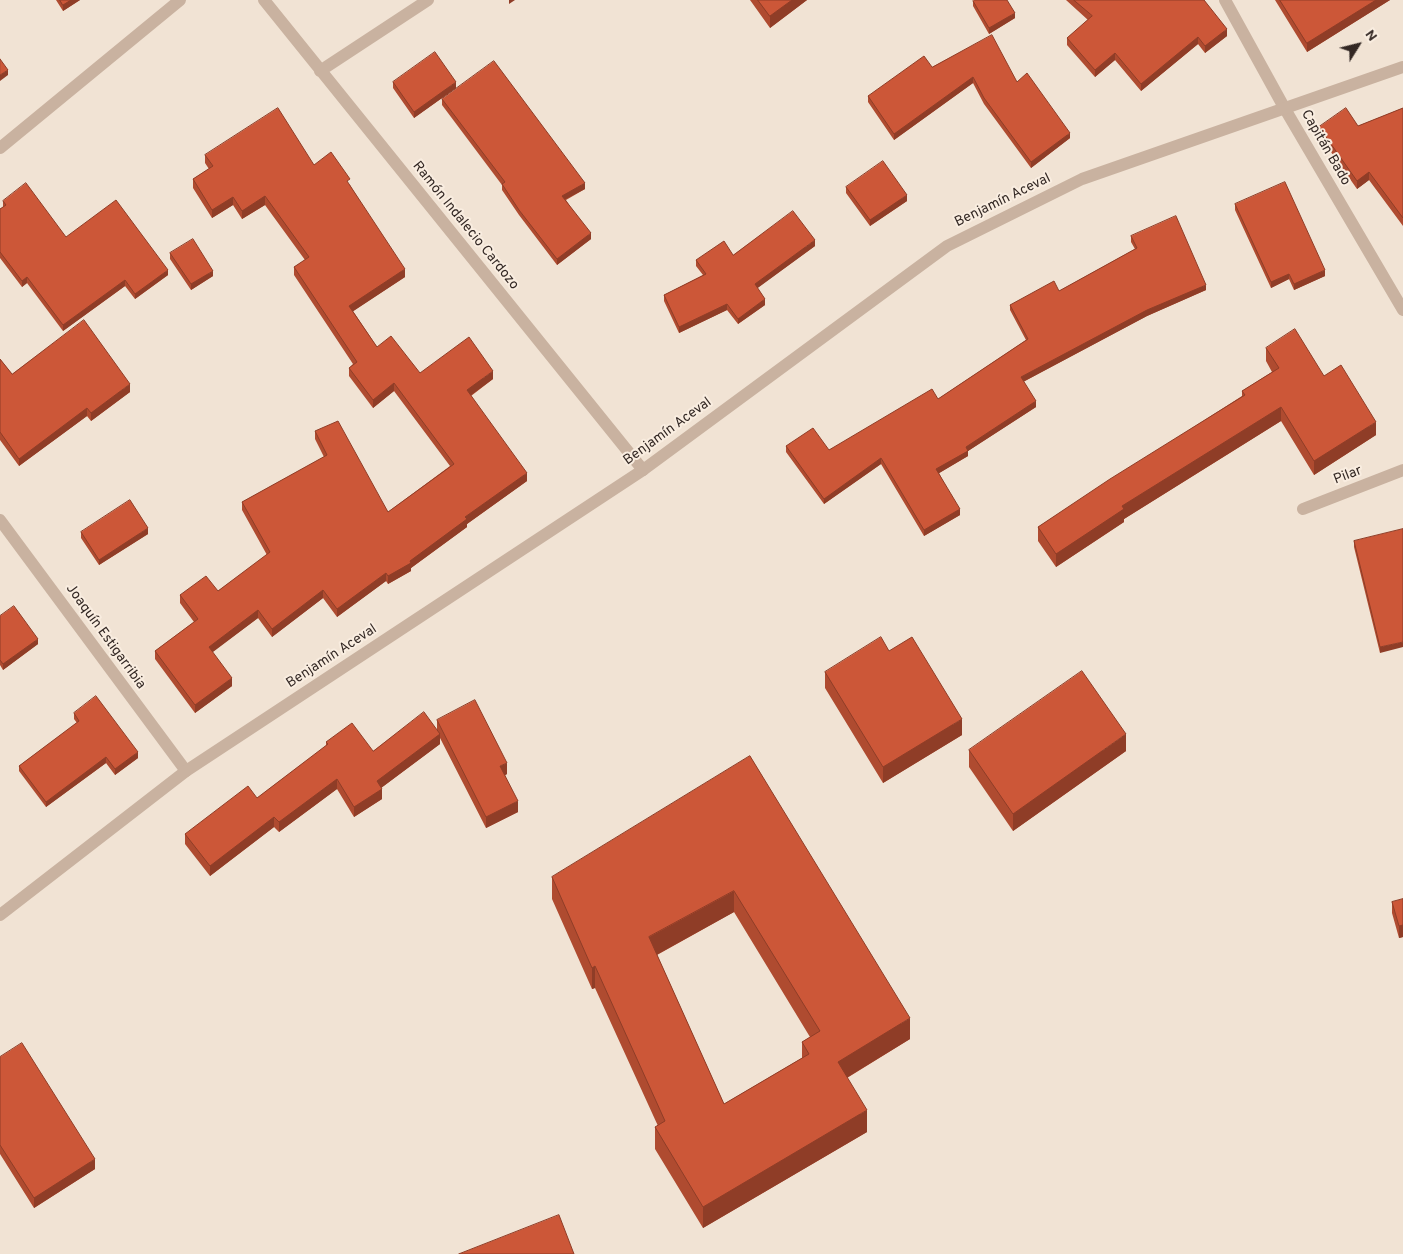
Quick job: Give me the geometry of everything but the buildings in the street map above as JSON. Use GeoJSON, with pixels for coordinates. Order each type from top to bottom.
{"type":"FeatureCollection","features":[{"type":"Feature","properties":{"kind":"street"},"geometry":{"type":"LineString","coordinates":[[0,148],[180,0]]}},
{"type":"Feature","properties":{"kind":"street","name":"Ramón Indalecio Cardozo"},"geometry":{"type":"LineString","coordinates":[[264,0],[642,470]]}},
{"type":"Feature","properties":{"kind":"street"},"geometry":{"type":"LineString","coordinates":[[320,71],[428,0]]}},
{"type":"Feature","properties":{"kind":"street","name":"Capitán Bado"},"geometry":{"type":"LineString","coordinates":[[1225,0],[1285,109],[1403,310]]}},
{"type":"Feature","properties":{"kind":"street","name":"Benjamín Aceval"},"geometry":{"type":"LineString","coordinates":[[0,915],[186,771],[642,470],[947,246],[1082,179],[1403,67]]}},
{"type":"Feature","properties":{"kind":"street","name":"Pilar"},"geometry":{"type":"LineString","coordinates":[[1303,509],[1403,470]]}},
{"type":"Feature","properties":{"kind":"street","name":"Joaquín Estigarribia"},"geometry":{"type":"LineString","coordinates":[[0,520],[186,771]]}}]}
